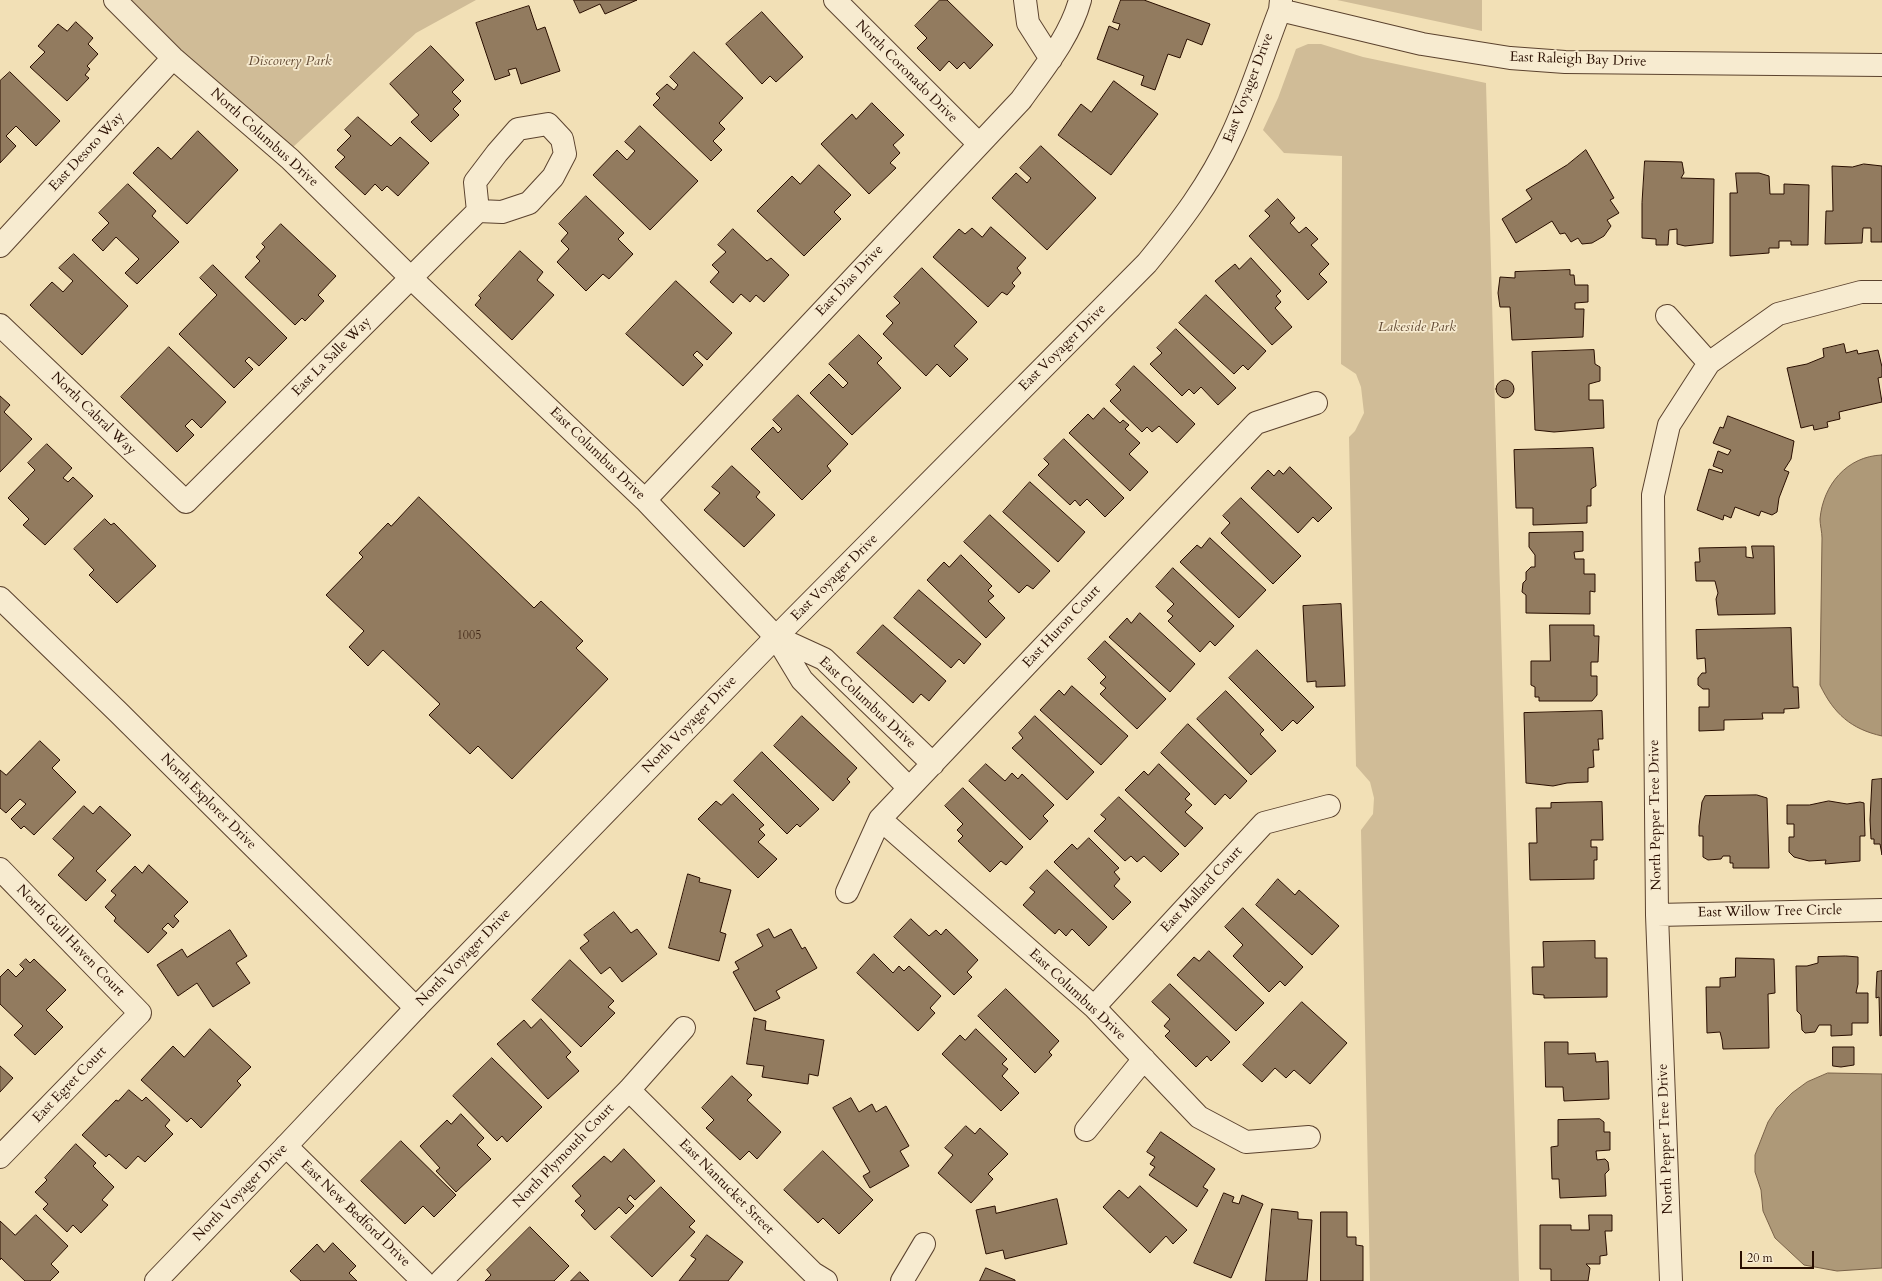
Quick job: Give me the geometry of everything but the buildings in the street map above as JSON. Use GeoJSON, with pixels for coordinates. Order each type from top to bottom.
{"type":"FeatureCollection","features":[{"type":"Feature","properties":{"kind":"street","name":"North Columbus Drive"},"geometry":{"type":"LineString","coordinates":[[115,0],[173,58],[290,159],[411,278]]}},
{"type":"Feature","properties":{"kind":"street","name":"North Coronado Drive"},"geometry":{"type":"LineString","coordinates":[[835,0],[978,143]]}},
{"type":"Feature","properties":{"kind":"street"},"geometry":{"type":"LineString","coordinates":[[1025,0],[1028,23],[1051,59]]}},
{"type":"Feature","properties":{"kind":"street","name":"East Dias Drive"},"geometry":{"type":"LineString","coordinates":[[645,500],[978,143],[1021,100],[1051,59],[1076,15],[1080,0]]}},
{"type":"Feature","properties":{"kind":"street","name":"East Raleigh Bay Drive"},"geometry":{"type":"LineString","coordinates":[[1280,5],[1422,44],[1510,58],[1565,62],[1882,65]]}},
{"type":"Feature","properties":{"kind":"street","name":"East Voyager Drive"},"geometry":{"type":"LineString","coordinates":[[776,637],[1147,263],[1181,222],[1207,182],[1231,138],[1280,5]]}},
{"type":"Feature","properties":{"kind":"street","name":"East Desoto Way"},"geometry":{"type":"LineString","coordinates":[[0,246],[173,58]]}},
{"type":"Feature","properties":{"kind":"street"},"geometry":{"type":"LineString","coordinates":[[548,124],[562,139],[565,154],[553,177],[529,203],[502,212],[478,211],[475,182],[497,153],[518,129],[548,124]]}},
{"type":"Feature","properties":{"kind":"street","name":"East La Salle Way"},"geometry":{"type":"LineString","coordinates":[[186,502],[478,211]]}},
{"type":"Feature","properties":{"kind":"street","name":"East Columbus Drive"},"geometry":{"type":"LineString","coordinates":[[411,278],[645,500],[776,637],[802,680],[909,788]]}},
{"type":"Feature","properties":{"kind":"street"},"geometry":{"type":"LineString","coordinates":[[1667,316],[1708,363],[1778,314],[1861,292],[1882,292]]}},
{"type":"Feature","properties":{"kind":"street","name":"North Cabral Way"},"geometry":{"type":"LineString","coordinates":[[0,325],[186,502]]}},
{"type":"Feature","properties":{"kind":"street","name":"North Pepper Tree Drive"},"geometry":{"type":"LineString","coordinates":[[1672,1281],[1657,915],[1653,495],[1669,424],[1708,363]]}},
{"type":"Feature","properties":{"kind":"street","name":"East Huron Court"},"geometry":{"type":"LineString","coordinates":[[847,892],[880,819],[1256,423],[1316,404]]}},
{"type":"Feature","properties":{"kind":"street","name":"North Explorer Drive"},"geometry":{"type":"LineString","coordinates":[[0,598],[124,718],[416,1008]]}},
{"type":"Feature","properties":{"kind":"street","name":"East Columbus Drive"},"geometry":{"type":"LineString","coordinates":[[776,637],[824,659],[933,764]]}},
{"type":"Feature","properties":{"kind":"street","name":"North Voyager Drive"},"geometry":{"type":"LineString","coordinates":[[156,1281],[416,1008],[776,637]]}},
{"type":"Feature","properties":{"kind":"street","name":"East Mallard Court"},"geometry":{"type":"LineString","coordinates":[[1094,1007],[1264,823],[1329,806]]}},
{"type":"Feature","properties":{"kind":"street","name":"East Columbus Drive"},"geometry":{"type":"LineString","coordinates":[[880,819],[1094,1007],[1199,1117],[1246,1142],[1309,1137]]}},
{"type":"Feature","properties":{"kind":"street","name":"North Gull Haven Court"},"geometry":{"type":"LineString","coordinates":[[0,869],[140,1013]]}},
{"type":"Feature","properties":{"kind":"street","name":"East Willow Tree Circle"},"geometry":{"type":"LineString","coordinates":[[1657,915],[1882,910]]}},
{"type":"Feature","properties":{"kind":"street","name":"East Egret Court"},"geometry":{"type":"LineString","coordinates":[[0,1157],[140,1013]]}},
{"type":"Feature","properties":{"kind":"street","name":"North Plymouth Court"},"geometry":{"type":"LineString","coordinates":[[441,1281],[629,1090],[684,1028]]}},
{"type":"Feature","properties":{"kind":"street"},"geometry":{"type":"LineString","coordinates":[[1086,1130],[1144,1059]]}},
{"type":"Feature","properties":{"kind":"street","name":"East Nantucket Street"},"geometry":{"type":"LineString","coordinates":[[629,1090],[813,1273],[826,1281]]}},
{"type":"Feature","properties":{"kind":"street","name":"East New Bedford Drive"},"geometry":{"type":"LineString","coordinates":[[286,1146],[423,1281]]}},
{"type":"Feature","properties":{"kind":"street"},"geometry":{"type":"LineString","coordinates":[[902,1281],[924,1244]]}},
{"type":"Feature","properties":{"kind":"green space","name":"Discovery Park"},"geometry":{"type":"Polygon","coordinates":[[[129,0],[476,0],[416,33],[292,148],[181,52],[129,0]]]}},
{"type":"Feature","properties":{"kind":"green space"},"geometry":{"type":"Polygon","coordinates":[[[1337,0],[1482,0],[1482,31],[1337,0]]]}},
{"type":"Feature","properties":{"kind":"green space","name":"Lakeside Park"},"geometry":{"type":"Polygon","coordinates":[[[1308,44],[1321,44],[1363,57],[1486,83],[1519,1281],[1370,1281],[1361,830],[1373,814],[1374,798],[1370,782],[1356,766],[1349,437],[1355,431],[1364,413],[1361,387],[1356,374],[1341,364],[1342,156],[1284,153],[1263,130],[1278,98],[1296,49],[1308,44]]]}},
{"type":"Feature","properties":{"kind":"shaded area"},"geometry":{"type":"Polygon","coordinates":[[[1882,455],[1882,736],[1861,729],[1845,719],[1831,704],[1820,685],[1822,538],[1820,519],[1826,495],[1839,475],[1858,461],[1869,457],[1882,455]]]}},
{"type":"Feature","properties":{"kind":"shaded area"},"geometry":{"type":"Polygon","coordinates":[[[1828,1073],[1882,1074],[1882,1268],[1837,1271],[1804,1265],[1775,1238],[1763,1211],[1761,1190],[1755,1172],[1755,1155],[1768,1122],[1777,1108],[1792,1093],[1807,1082],[1828,1073]]]}}]}
